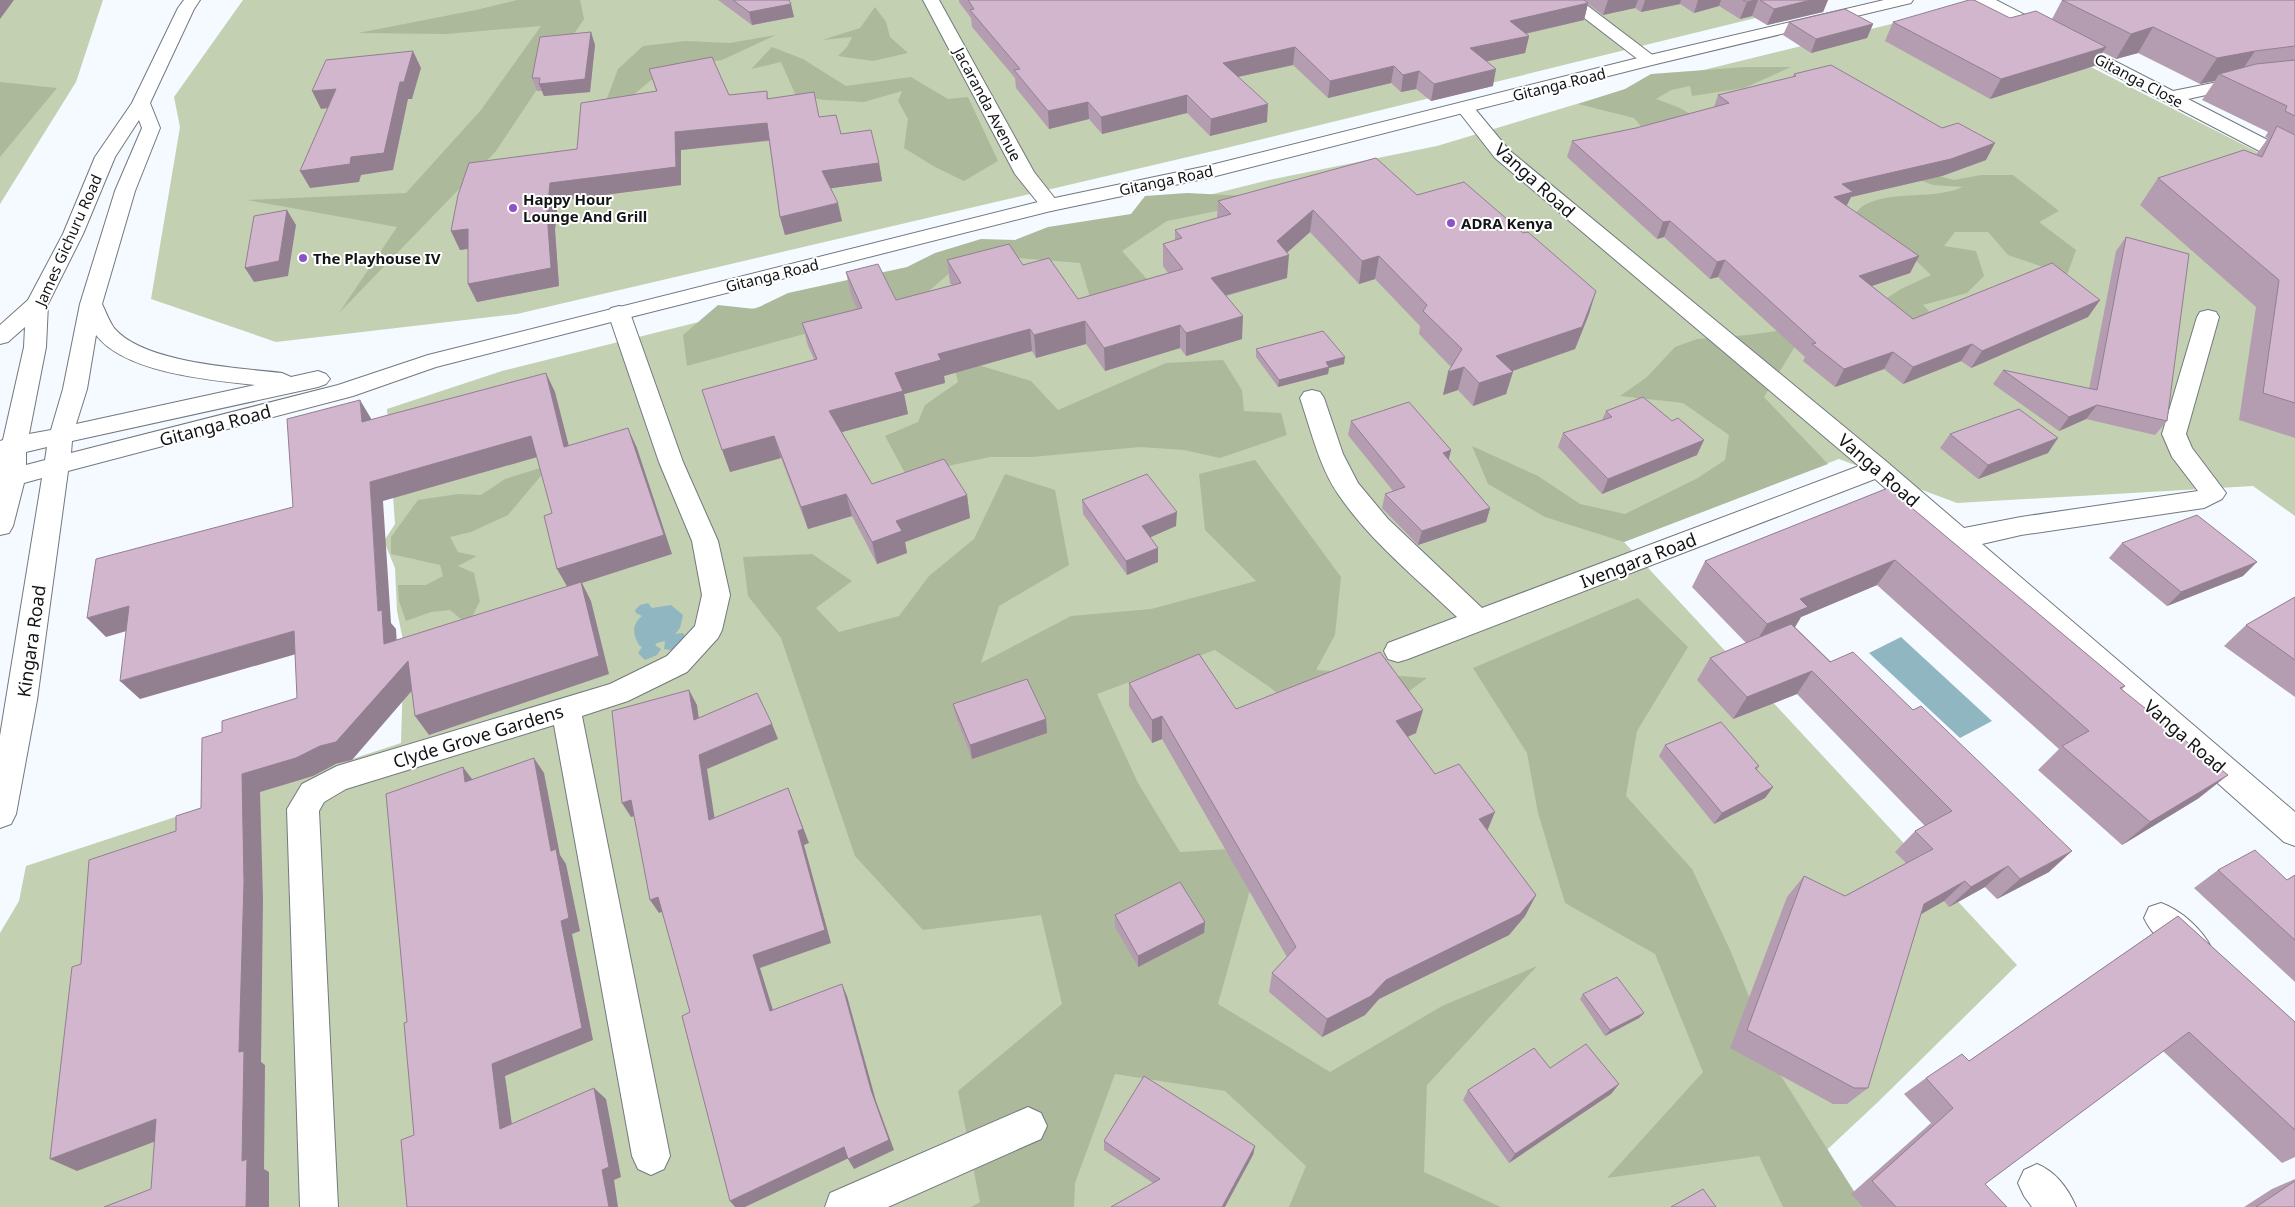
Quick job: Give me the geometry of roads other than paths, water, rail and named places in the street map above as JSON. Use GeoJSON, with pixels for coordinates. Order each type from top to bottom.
{"type":"FeatureCollection","features":[{"type":"Feature","properties":{"kind":"street","name":"James Gichuru Road"},"geometry":{"type":"LineString","coordinates":[[6,478],[7,448],[34,347],[37,304],[73,234],[105,157],[141,103],[186,8],[192,0]]}},
{"type":"Feature","properties":{"kind":"street","name":"Jacaranda Avenue"},"geometry":{"type":"LineString","coordinates":[[930,0],[963,56],[1025,174],[1050,205]]}},
{"type":"Feature","properties":{"kind":"street"},"geometry":{"type":"LineString","coordinates":[[1569,0],[1650,60]]}},
{"type":"Feature","properties":{"kind":"street","name":"Gitanga Road"},"geometry":{"type":"LineString","coordinates":[[6,478],[56,467],[345,391],[428,362],[619,313],[1050,205],[1208,172],[1650,60],[1905,0]]}},
{"type":"Feature","properties":{"kind":"street","name":"Gitanga Close"},"geometry":{"type":"LineString","coordinates":[[1983,0],[2295,162]]}},
{"type":"Feature","properties":{"kind":"street"},"geometry":{"type":"LineString","coordinates":[[2171,97],[2238,83],[2295,76]]}},
{"type":"Feature","properties":{"kind":"street","name":"James Gichuru Road"},"geometry":{"type":"LineString","coordinates":[[56,467],[61,435],[74,389],[91,304],[125,191],[152,128],[141,103]]}},
{"type":"Feature","properties":{"kind":"street","name":"Vanga Road"},"geometry":{"type":"LineString","coordinates":[[1465,108],[1502,154],[1878,468],[2295,832]]}},
{"type":"Feature","properties":{"kind":"street"},"geometry":{"type":"LineString","coordinates":[[0,337],[37,304]]}},
{"type":"Feature","properties":{"kind":"street"},"geometry":{"type":"LineString","coordinates":[[91,304],[107,335],[150,360],[188,368],[300,383]]}},
{"type":"Feature","properties":{"kind":"street","name":"Clyde Grove Gardens"},"geometry":{"type":"LineString","coordinates":[[319,1207],[303,809],[313,793],[337,779],[618,693],[676,664],[708,630],[716,595],[705,541],[671,462],[650,397],[619,313]]}},
{"type":"Feature","properties":{"kind":"street"},"geometry":{"type":"LineString","coordinates":[[1959,538],[2021,526],[2204,498],[2213,494],[2181,451],[2174,434],[2208,317]]}},
{"type":"Feature","properties":{"kind":"street","name":"Gitanga Road"},"geometry":{"type":"LineString","coordinates":[[7,448],[370,367],[428,362]]}},
{"type":"Feature","properties":{"kind":"street"},"geometry":{"type":"LineString","coordinates":[[1312,398],[1331,454],[1347,488],[1379,526],[1478,621]]}},
{"type":"Feature","properties":{"kind":"street","name":"Kingara Road"},"geometry":{"type":"LineString","coordinates":[[0,814],[22,700],[56,467]]}},
{"type":"Feature","properties":{"kind":"street","name":"Ivengara Road"},"geometry":{"type":"LineString","coordinates":[[1398,651],[1878,468]]}},
{"type":"Feature","properties":{"kind":"street"},"geometry":{"type":"LineString","coordinates":[[0,526],[6,478]]}},
{"type":"Feature","properties":{"kind":"street"},"geometry":{"type":"LineString","coordinates":[[566,709],[651,1156]]}},
{"type":"Feature","properties":{"kind":"street"},"geometry":{"type":"LineString","coordinates":[[2161,918],[2217,969]]}},
{"type":"Feature","properties":{"kind":"street"},"geometry":{"type":"LineString","coordinates":[[844,1207],[1028,1126]]}},
{"type":"Feature","properties":{"kind":"water"},"geometry":{"type":"Polygon","coordinates":[[[648,603],[652,608],[671,605],[683,615],[680,628],[675,634],[683,633],[686,638],[684,645],[671,650],[664,649],[665,641],[657,643],[655,645],[661,649],[657,655],[645,660],[638,653],[642,647],[639,645],[634,634],[636,623],[642,616],[636,613],[635,610],[640,605],[648,603]]]}},
{"type":"Feature","properties":{"kind":"water"},"geometry":{"type":"Polygon","coordinates":[[[1901,637],[1992,721],[1960,738],[1869,653],[1901,637]]]}},
{"type":"Feature","properties":{"kind":"place","name":"Happy Hour Lounge And Grill"},"geometry":{"type":"Point","coordinates":[513,208]}},
{"type":"Feature","properties":{"kind":"place","name":"ADRA Kenya"},"geometry":{"type":"Point","coordinates":[1451,223]}},
{"type":"Feature","properties":{"kind":"place","name":"The Playhouse IV"},"geometry":{"type":"Point","coordinates":[303,258]}}]}
